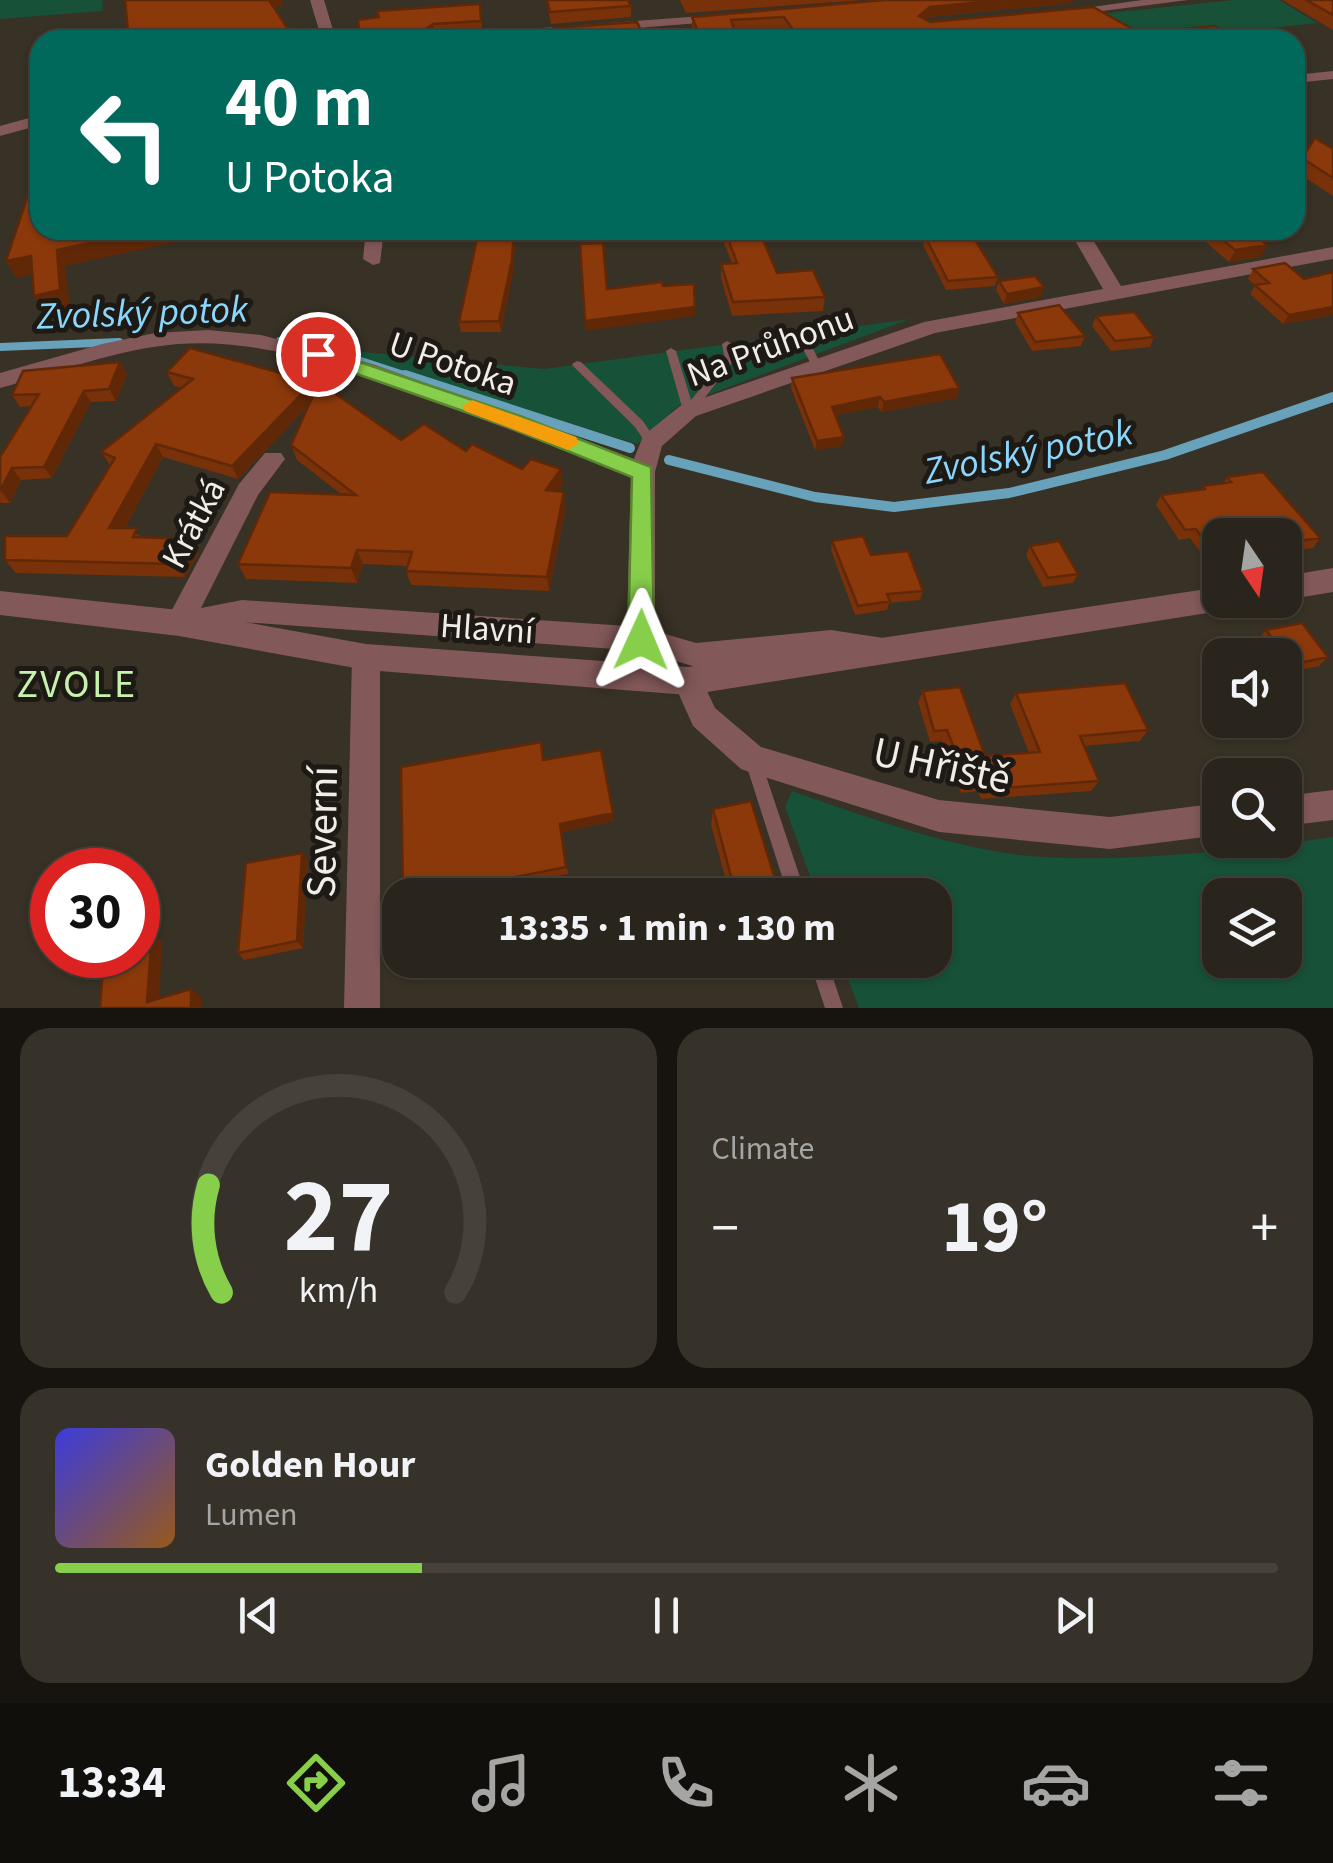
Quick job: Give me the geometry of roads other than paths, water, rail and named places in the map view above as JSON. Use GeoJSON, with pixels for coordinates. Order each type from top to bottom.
{"type":"FeatureCollection","features":[{"type":"Feature","properties":{"kind":"street"},"geometry":{"type":"LineString","coordinates":[[317,0],[325,30]]}},
{"type":"Feature","properties":{"kind":"street"},"geometry":{"type":"LineString","coordinates":[[1044,14],[1181,0]]}},
{"type":"Feature","properties":{"kind":"street"},"geometry":{"type":"LineString","coordinates":[[588,30],[748,15]]}},
{"type":"Feature","properties":{"kind":"street"},"geometry":{"type":"LineString","coordinates":[[669,22],[671,30]]}},
{"type":"Feature","properties":{"kind":"street"},"geometry":{"type":"LineString","coordinates":[[1305,78],[1333,75]]}},
{"type":"Feature","properties":{"kind":"street"},"geometry":{"type":"LineString","coordinates":[[0,130],[30,122]]}},
{"type":"Feature","properties":{"kind":"street"},"geometry":{"type":"LineString","coordinates":[[373,259],[375,240]]}},
{"type":"Feature","properties":{"kind":"street"},"geometry":{"type":"LineString","coordinates":[[1084,240],[1115,292]]}},
{"type":"Feature","properties":{"kind":"street","name":"Na Průhonu"},"geometry":{"type":"LineString","coordinates":[[651,442],[688,411],[930,327],[1333,253]]}},
{"type":"Feature","properties":{"kind":"street","name":"U Potoka"},"geometry":{"type":"LineString","coordinates":[[0,382],[88,355],[165,340],[209,337],[247,342],[318,354],[373,372],[643,472]]}},
{"type":"Feature","properties":{"kind":"street"},"geometry":{"type":"LineString","coordinates":[[641,640],[643,472],[651,442]]}},
{"type":"Feature","properties":{"kind":"street","name":"Krátká"},"geometry":{"type":"LineString","coordinates":[[180,623],[248,490],[272,459]]}},
{"type":"Feature","properties":{"kind":"street"},"geometry":{"type":"LineString","coordinates":[[1302,585],[1333,580]]}},
{"type":"Feature","properties":{"kind":"street","name":"Hlavní"},"geometry":{"type":"LineString","coordinates":[[0,603],[180,623],[366,656],[688,681],[1202,602]]}},
{"type":"Feature","properties":{"kind":"street","name":"Hlavní"},"geometry":{"type":"LineString","coordinates":[[180,623],[242,611],[641,640],[696,654],[831,642],[910,649]]}},
{"type":"Feature","properties":{"kind":"street","name":"Severní"},"geometry":{"type":"LineString","coordinates":[[362,1008],[366,656]]}},
{"type":"Feature","properties":{"kind":"street","name":"U Hřiště"},"geometry":{"type":"LineString","coordinates":[[688,681],[704,717],[752,759],[939,816],[1110,832],[1202,821]]}},
{"type":"Feature","properties":{"kind":"street"},"geometry":{"type":"LineString","coordinates":[[1302,809],[1333,805]]}},
{"type":"Feature","properties":{"kind":"lane"},"geometry":{"type":"LineString","coordinates":[[800,334],[817,366]]}},
{"type":"Feature","properties":{"kind":"lane"},"geometry":{"type":"LineString","coordinates":[[688,411],[730,360],[726,344]]}},
{"type":"Feature","properties":{"kind":"lane"},"geometry":{"type":"LineString","coordinates":[[671,351],[688,411]]}},
{"type":"Feature","properties":{"kind":"lane"},"geometry":{"type":"LineString","coordinates":[[576,364],[639,424],[651,442]]}},
{"type":"Feature","properties":{"kind":"lane"},"geometry":{"type":"LineString","coordinates":[[752,759],[791,878]]}},
{"type":"Feature","properties":{"kind":"lane"},"geometry":{"type":"LineString","coordinates":[[824,978],[834,1008]]}},
{"type":"Feature","properties":{"kind":"waterway","name":"Zvolský potok"},"geometry":{"type":"LineString","coordinates":[[280,341],[324,349],[413,378]]}},
{"type":"Feature","properties":{"kind":"waterway","name":"Zvolský potok"},"geometry":{"type":"LineString","coordinates":[[0,347],[119,342]]}},
{"type":"Feature","properties":{"kind":"waterway","name":"Zvolský potok"},"geometry":{"type":"LineString","coordinates":[[405,375],[630,448]]}},
{"type":"Feature","properties":{"kind":"waterway","name":"Zvolský potok"},"geometry":{"type":"LineString","coordinates":[[669,460],[815,497],[894,507],[1009,493],[1165,455],[1333,397]]}},
{"type":"Feature","properties":{"kind":"district","name":"ZVOLE"},"geometry":{"type":"Point","coordinates":[77,683]}}]}
